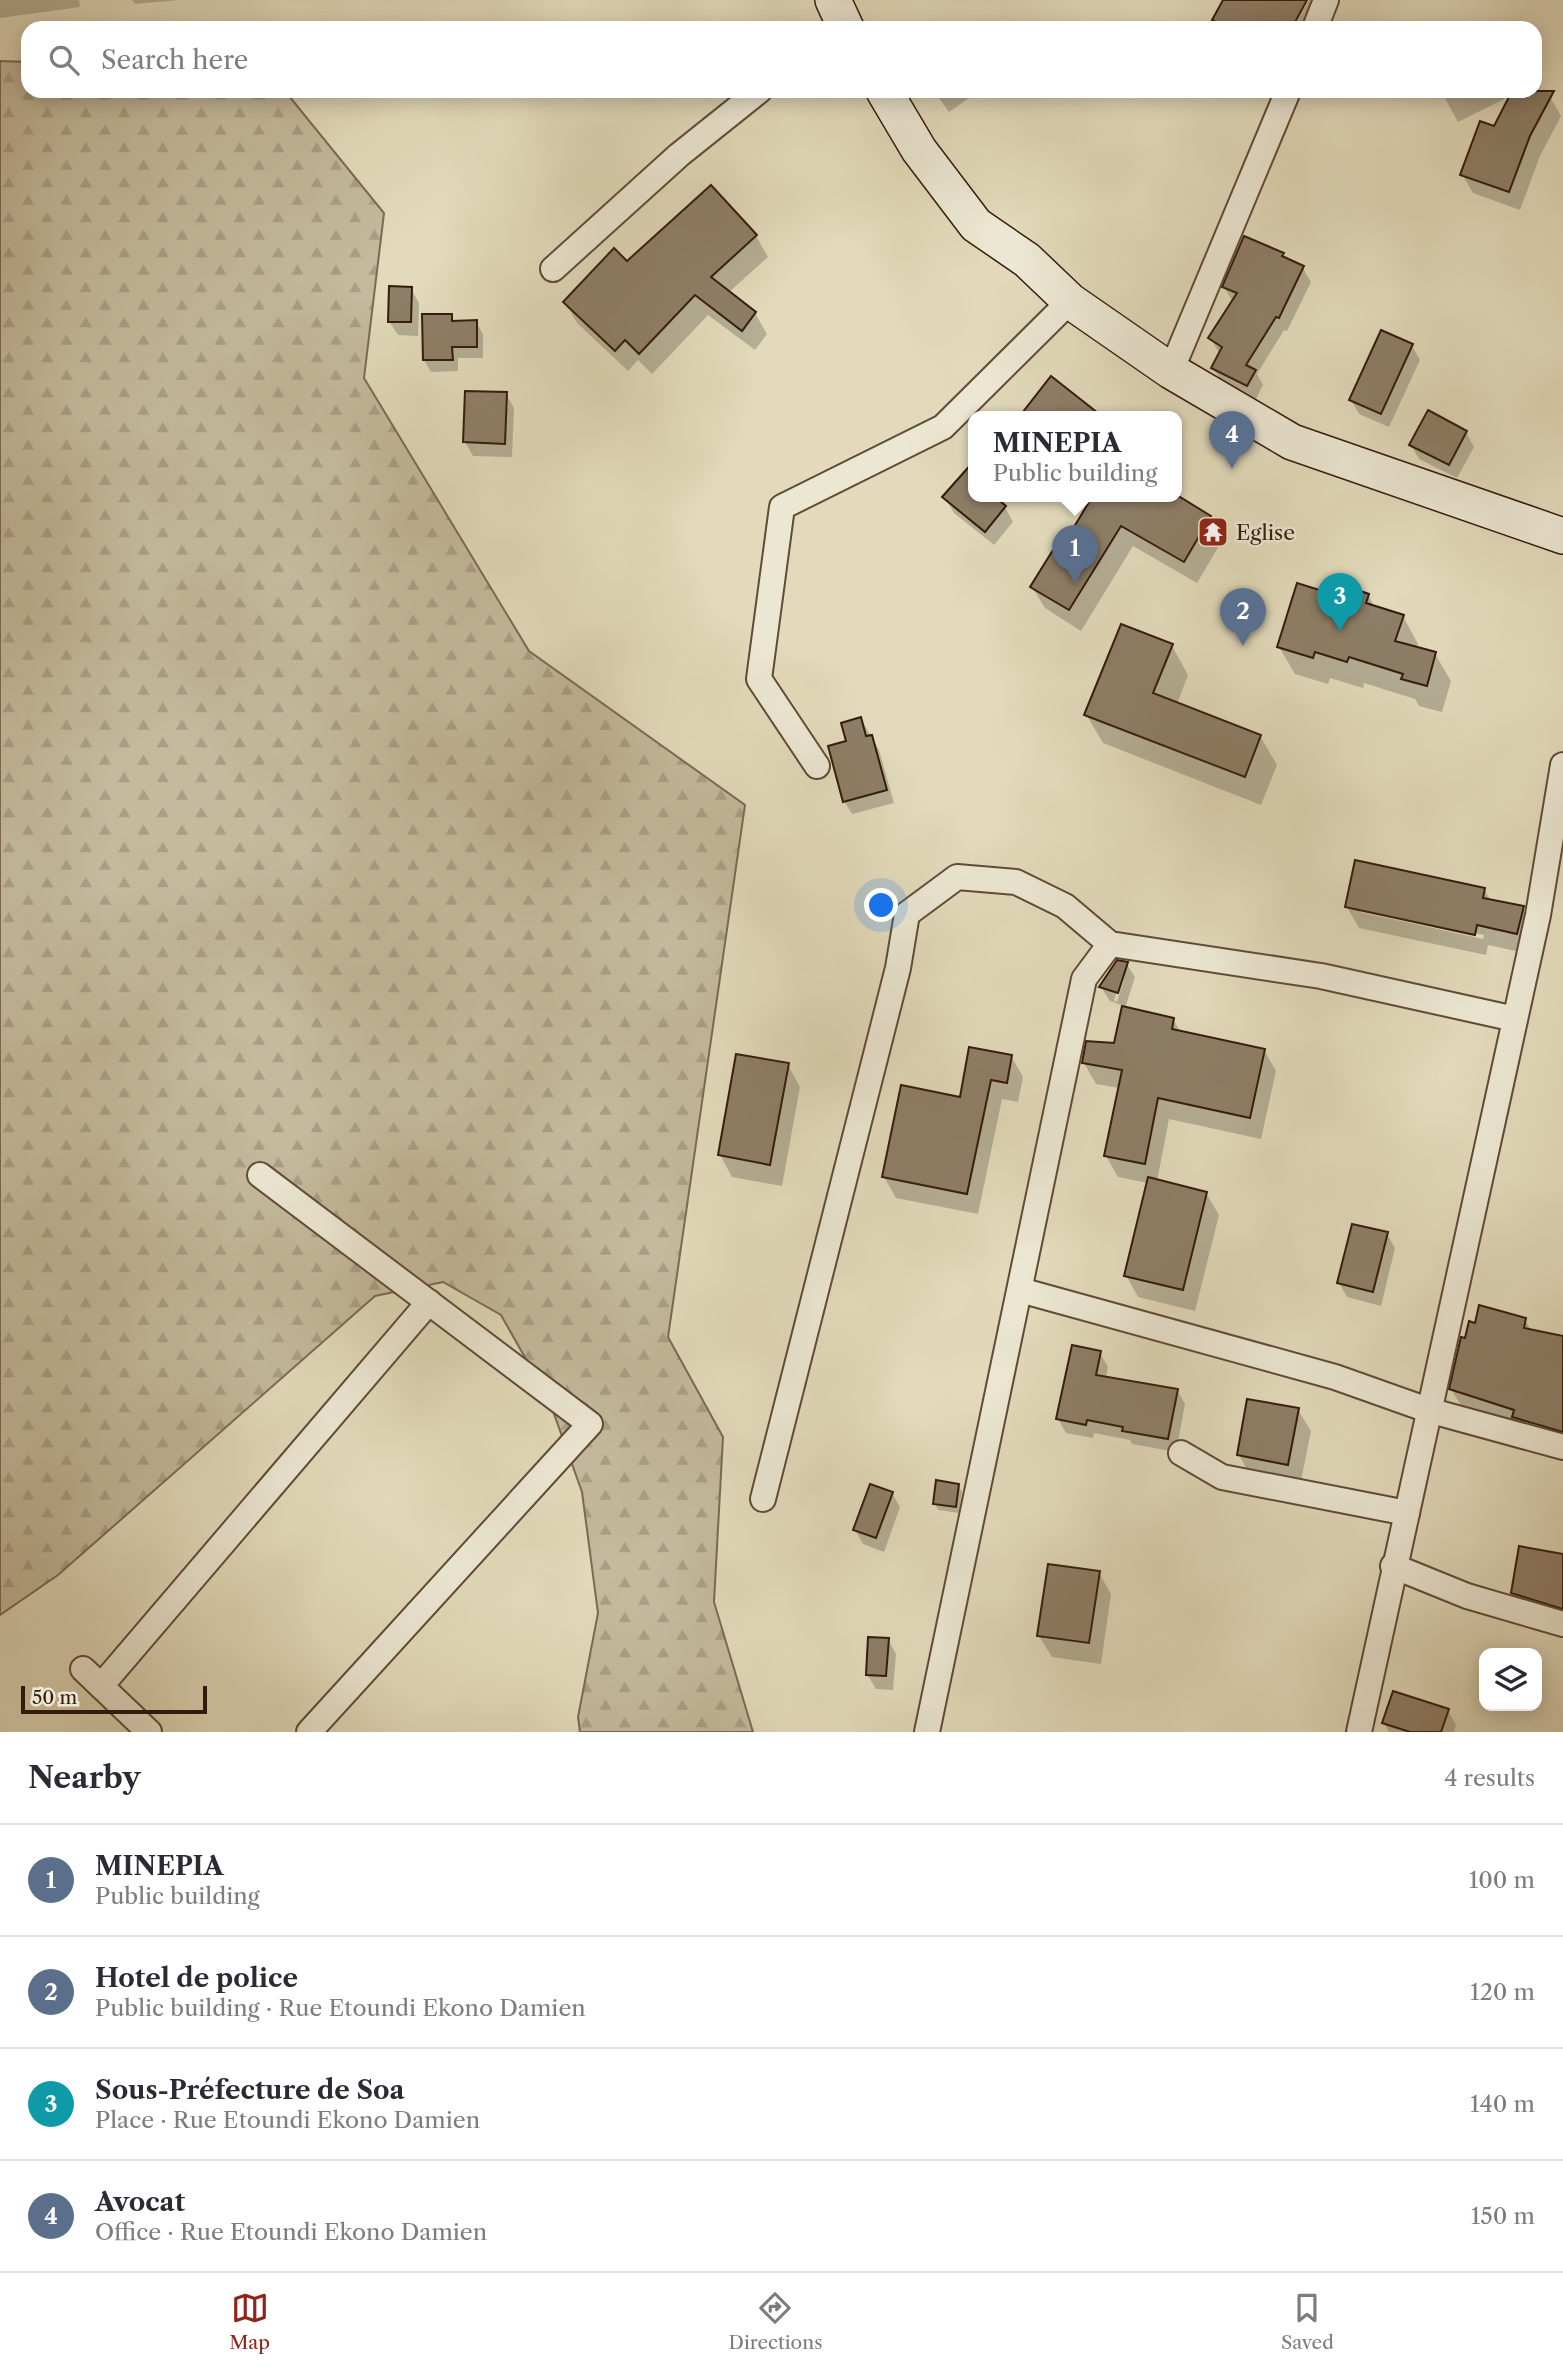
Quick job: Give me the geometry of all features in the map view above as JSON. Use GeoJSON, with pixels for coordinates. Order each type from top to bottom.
{"type":"FeatureCollection","features":[{"type":"Feature","properties":{"kind":"street"},"geometry":{"type":"LineString","coordinates":[[832,0],[842,21]]}},
{"type":"Feature","properties":{"kind":"street"},"geometry":{"type":"LineString","coordinates":[[1318,21],[1326,0]]}},
{"type":"Feature","properties":{"kind":"street"},"geometry":{"type":"LineString","coordinates":[[553,269],[679,155],[751,98]]}},
{"type":"Feature","properties":{"kind":"street"},"geometry":{"type":"LineString","coordinates":[[888,98],[919,150],[975,225],[1027,260],[1070,301],[1171,371],[1292,442],[1563,536]]}},
{"type":"Feature","properties":{"kind":"street"},"geometry":{"type":"LineString","coordinates":[[1171,371],[1285,98]]}},
{"type":"Feature","properties":{"kind":"street"},"geometry":{"type":"LineString","coordinates":[[817,766],[759,679],[782,507],[943,427],[1070,301]]}},
{"type":"Feature","properties":{"kind":"street"},"geometry":{"type":"LineString","coordinates":[[1359,1732],[1427,1410],[1538,915],[1563,765]]}},
{"type":"Feature","properties":{"kind":"street"},"geometry":{"type":"LineString","coordinates":[[763,1499],[898,968],[907,914],[957,877],[1016,882],[1065,906],[1110,944],[1321,976],[1514,1019]]}},
{"type":"Feature","properties":{"kind":"street"},"geometry":{"type":"LineString","coordinates":[[927,1732],[1084,979],[1110,944]]}},
{"type":"Feature","properties":{"kind":"street"},"geometry":{"type":"LineString","coordinates":[[260,1175],[590,1424],[309,1732]]}},
{"type":"Feature","properties":{"kind":"street"},"geometry":{"type":"LineString","coordinates":[[1020,1290],[1335,1377],[1427,1410],[1563,1447]]}},
{"type":"Feature","properties":{"kind":"street"},"geometry":{"type":"LineString","coordinates":[[149,1732],[92,1678],[429,1302]]}},
{"type":"Feature","properties":{"kind":"street"},"geometry":{"type":"LineString","coordinates":[[1181,1453],[1222,1478],[1407,1513]]}},
{"type":"Feature","properties":{"kind":"street"},"geometry":{"type":"LineString","coordinates":[[1393,1566],[1467,1596],[1563,1624]]}},
{"type":"Feature","properties":{"kind":"green space"},"geometry":{"type":"Polygon","coordinates":[[[0,61],[21,62],[21,98],[291,98],[384,213],[364,378],[529,651],[745,805],[668,1337],[723,1437],[714,1602],[753,1732],[580,1732],[578,1717],[598,1613],[582,1492],[549,1400],[501,1315],[443,1282],[375,1296],[58,1575],[0,1615],[0,61]]]}},
{"type":"Feature","properties":{"kind":"building"},"geometry":{"type":"Polygon","coordinates":[[[1223,0],[1307,0],[1296,21],[1212,20],[1223,0]]]}},
{"type":"Feature","properties":{"kind":"building"},"geometry":{"type":"Polygon","coordinates":[[[1542,91],[1554,91],[1530,136],[1509,192],[1460,175],[1480,121],[1494,126],[1508,98],[1542,98],[1542,91]]]}},
{"type":"Feature","properties":{"kind":"building"},"geometry":{"type":"Polygon","coordinates":[[[711,185],[757,235],[711,277],[756,312],[742,331],[695,295],[639,354],[625,340],[615,351],[563,302],[614,248],[627,261],[711,185]]]}},
{"type":"Feature","properties":{"kind":"building"},"geometry":{"type":"Polygon","coordinates":[[[1244,236],[1284,253],[1282,256],[1304,266],[1279,318],[1276,317],[1246,365],[1256,370],[1247,386],[1211,368],[1222,347],[1208,338],[1237,293],[1222,287],[1244,236]]]}},
{"type":"Feature","properties":{"kind":"building"},"geometry":{"type":"Polygon","coordinates":[[[389,286],[412,287],[411,322],[388,322],[389,286]]]}},
{"type":"Feature","properties":{"kind":"building"},"geometry":{"type":"Polygon","coordinates":[[[422,314],[452,314],[452,321],[477,320],[477,347],[452,347],[453,360],[423,360],[422,314]]]}},
{"type":"Feature","properties":{"kind":"building"},"geometry":{"type":"Polygon","coordinates":[[[1381,330],[1413,344],[1381,414],[1349,400],[1381,330]]]}},
{"type":"Feature","properties":{"kind":"building"},"geometry":{"type":"Polygon","coordinates":[[[1051,376],[1095,411],[1024,411],[1051,376]]]}},
{"type":"Feature","properties":{"kind":"building"},"geometry":{"type":"Polygon","coordinates":[[[465,391],[507,392],[505,444],[463,442],[465,391]]]}},
{"type":"Feature","properties":{"kind":"building"},"geometry":{"type":"Polygon","coordinates":[[[1428,410],[1467,431],[1449,465],[1409,445],[1428,410]]]}},
{"type":"Feature","properties":{"kind":"building"},"geometry":{"type":"Polygon","coordinates":[[[968,468],[968,502],[1001,502],[1006,506],[985,532],[942,497],[968,468]]]}},
{"type":"Feature","properties":{"kind":"building"},"geometry":{"type":"Polygon","coordinates":[[[1182,498],[1211,516],[1184,562],[1121,526],[1069,610],[1030,587],[1066,529],[1071,532],[1089,502],[1182,502],[1182,498]]]}},
{"type":"Feature","properties":{"kind":"building"},"geometry":{"type":"Polygon","coordinates":[[[1330,581],[1369,594],[1366,603],[1404,615],[1395,641],[1436,652],[1427,686],[1401,679],[1403,674],[1349,657],[1347,662],[1315,652],[1313,658],[1277,647],[1297,583],[1326,592],[1330,581]]]}},
{"type":"Feature","properties":{"kind":"building"},"geometry":{"type":"Polygon","coordinates":[[[1121,624],[1173,644],[1153,693],[1261,735],[1245,777],[1084,715],[1121,624]]]}},
{"type":"Feature","properties":{"kind":"building"},"geometry":{"type":"Polygon","coordinates":[[[861,717],[866,736],[872,735],[887,790],[843,802],[828,746],[846,741],[841,723],[861,717]]]}},
{"type":"Feature","properties":{"kind":"building"},"geometry":{"type":"Polygon","coordinates":[[[1355,860],[1485,888],[1483,898],[1524,906],[1517,934],[1477,925],[1475,935],[1345,907],[1355,860]]]}},
{"type":"Feature","properties":{"kind":"building"},"geometry":{"type":"Polygon","coordinates":[[[1117,960],[1128,962],[1118,993],[1099,987],[1117,960]]]}},
{"type":"Feature","properties":{"kind":"building"},"geometry":{"type":"Polygon","coordinates":[[[1122,1006],[1174,1018],[1172,1029],[1265,1049],[1250,1118],[1158,1098],[1145,1164],[1104,1156],[1122,1070],[1082,1063],[1086,1041],[1114,1043],[1122,1006]]]}},
{"type":"Feature","properties":{"kind":"building"},"geometry":{"type":"Polygon","coordinates":[[[969,1047],[1012,1055],[1007,1083],[991,1080],[967,1194],[882,1177],[901,1085],[960,1097],[969,1047]]]}},
{"type":"Feature","properties":{"kind":"building"},"geometry":{"type":"Polygon","coordinates":[[[736,1054],[789,1063],[770,1165],[718,1155],[736,1054]]]}},
{"type":"Feature","properties":{"kind":"building"},"geometry":{"type":"Polygon","coordinates":[[[1148,1177],[1207,1192],[1183,1290],[1124,1276],[1148,1177]]]}},
{"type":"Feature","properties":{"kind":"building"},"geometry":{"type":"Polygon","coordinates":[[[1352,1224],[1388,1232],[1373,1292],[1337,1283],[1352,1224]]]}},
{"type":"Feature","properties":{"kind":"building"},"geometry":{"type":"Polygon","coordinates":[[[1479,1305],[1526,1318],[1524,1328],[1563,1336],[1563,1432],[1512,1417],[1514,1410],[1449,1389],[1461,1337],[1465,1338],[1469,1321],[1475,1323],[1479,1305]]]}},
{"type":"Feature","properties":{"kind":"building"},"geometry":{"type":"Polygon","coordinates":[[[1072,1345],[1101,1351],[1096,1375],[1178,1389],[1168,1439],[1122,1431],[1123,1427],[1087,1420],[1086,1425],[1056,1419],[1072,1345]]]}},
{"type":"Feature","properties":{"kind":"building"},"geometry":{"type":"Polygon","coordinates":[[[1247,1399],[1299,1408],[1288,1465],[1237,1455],[1247,1399]]]}},
{"type":"Feature","properties":{"kind":"building"},"geometry":{"type":"Polygon","coordinates":[[[936,1480],[959,1484],[956,1507],[933,1504],[936,1480]]]}},
{"type":"Feature","properties":{"kind":"building"},"geometry":{"type":"Polygon","coordinates":[[[870,1484],[893,1492],[876,1538],[853,1530],[870,1484]]]}},
{"type":"Feature","properties":{"kind":"building"},"geometry":{"type":"Polygon","coordinates":[[[1519,1546],[1563,1554],[1563,1609],[1511,1593],[1519,1546]]]}},
{"type":"Feature","properties":{"kind":"building"},"geometry":{"type":"Polygon","coordinates":[[[1048,1564],[1100,1571],[1089,1643],[1037,1636],[1048,1564]]]}},
{"type":"Feature","properties":{"kind":"building"},"geometry":{"type":"Polygon","coordinates":[[[868,1637],[889,1638],[886,1676],[866,1675],[868,1637]]]}},
{"type":"Feature","properties":{"kind":"building"},"geometry":{"type":"Polygon","coordinates":[[[1393,1691],[1449,1709],[1441,1732],[1410,1732],[1382,1723],[1393,1691]]]}},
{"type":"Feature","properties":{"kind":"place","name":"Avocat"},"geometry":{"type":"Point","coordinates":[1232,469]}},
{"type":"Feature","properties":{"kind":"place","name":"Eglise"},"geometry":{"type":"Point","coordinates":[1213,532]}},
{"type":"Feature","properties":{"kind":"place","name":"MINEPIA"},"geometry":{"type":"Point","coordinates":[1075,583]}},
{"type":"Feature","properties":{"kind":"place","name":"Sous-Préfecture de Soa"},"geometry":{"type":"Point","coordinates":[1340,631]}},
{"type":"Feature","properties":{"kind":"place","name":"Hotel de police"},"geometry":{"type":"Point","coordinates":[1243,646]}}]}
